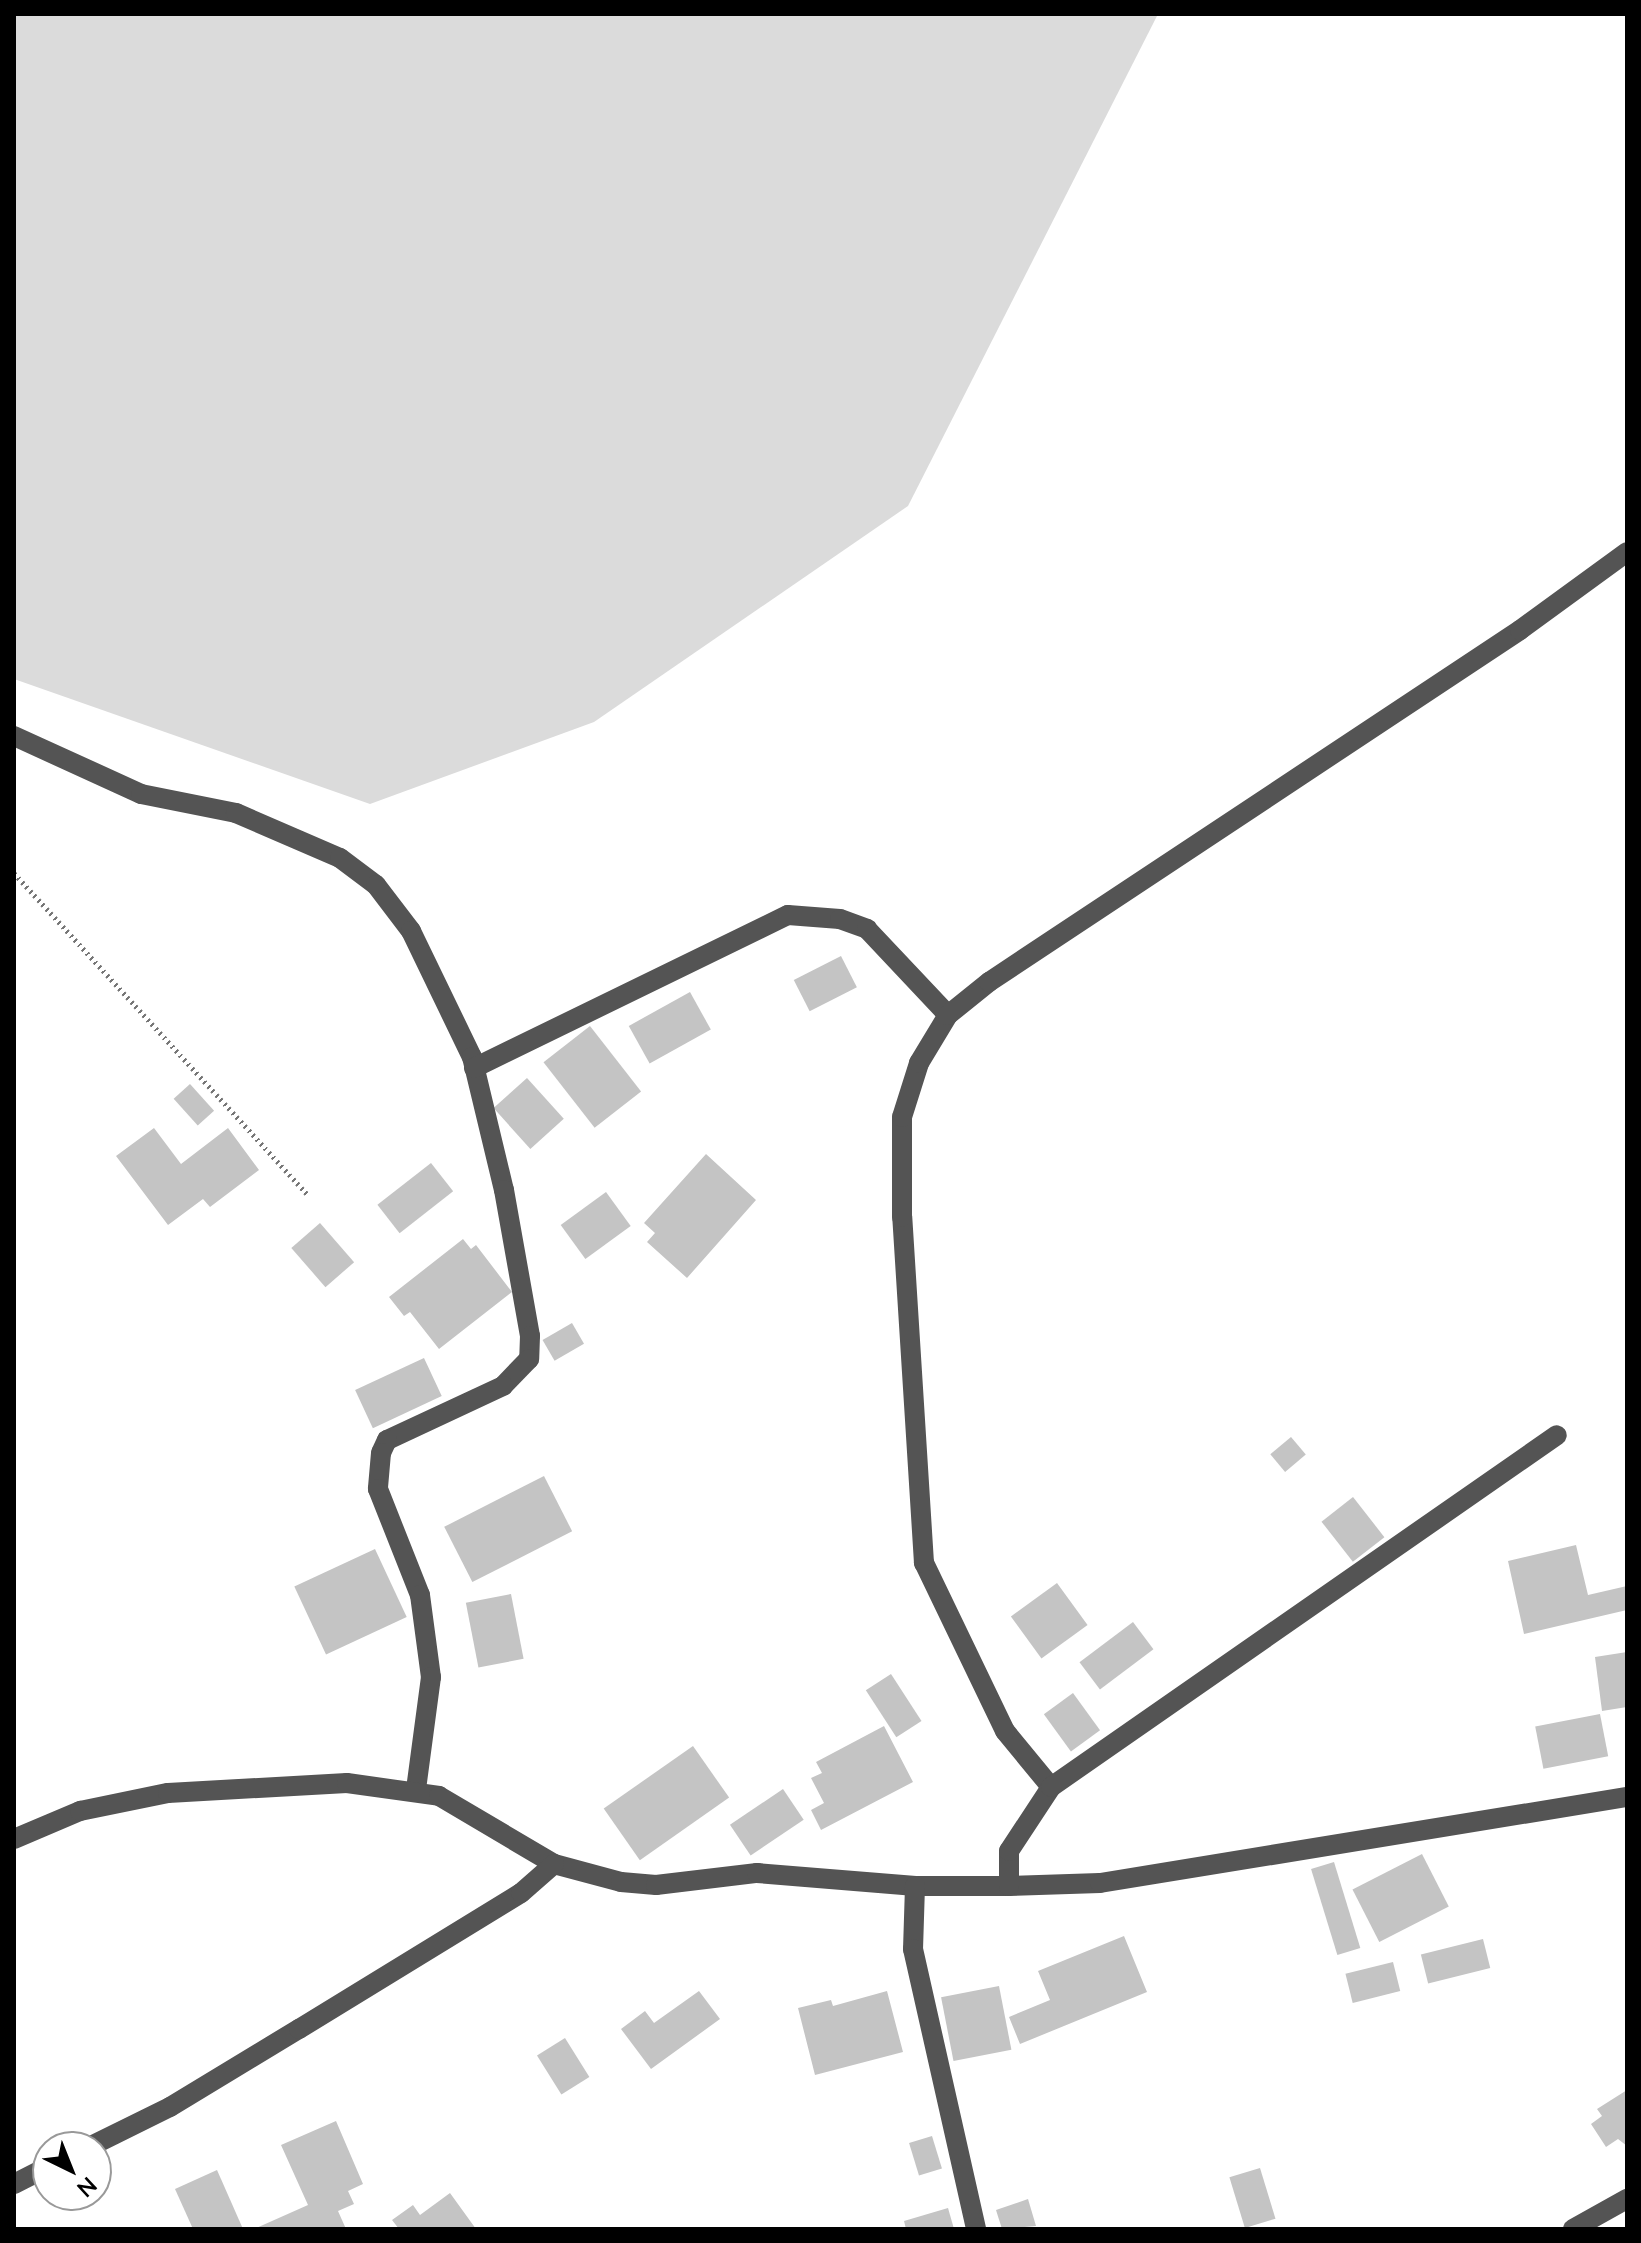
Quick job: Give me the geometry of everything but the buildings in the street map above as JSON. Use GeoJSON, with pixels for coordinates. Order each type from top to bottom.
{"type":"FeatureCollection","features":[{"type":"Feature","properties":{"kind":"street"},"geometry":{"type":"LineString","coordinates":[[1051,1787],[1005,1731],[933,1590],[921,1548],[907,1358],[902,1117],[919,1063],[948,1015],[989,982],[1520,630],[1627,552]]}},
{"type":"Feature","properties":{"kind":"street"},"geometry":{"type":"LineString","coordinates":[[14,736],[141,794],[236,813],[340,858],[376,885],[411,931],[474,1068],[504,1190],[530,1336],[529,1359],[503,1386],[387,1440],[381,1453],[378,1489],[420,1595],[431,1677],[416,1790]]}},
{"type":"Feature","properties":{"kind":"street"},"geometry":{"type":"LineString","coordinates":[[474,1068],[788,915],[840,919],[867,929],[948,1015]]}},
{"type":"Feature","properties":{"kind":"street"},"geometry":{"type":"LineString","coordinates":[[1009,1886],[1009,1851],[1051,1787],[1557,1435]]}},
{"type":"Feature","properties":{"kind":"street"},"geometry":{"type":"LineString","coordinates":[[14,1839],[80,1811],[168,1793],[347,1783],[416,1790],[480,1817],[554,1864],[621,1882],[656,1885],[757,1873],[915,1886],[1009,1886],[1127,1879],[1627,1797]]}},
{"type":"Feature","properties":{"kind":"street"},"geometry":{"type":"LineString","coordinates":[[112,2136],[170,2107],[521,1893],[554,1864]]}},
{"type":"Feature","properties":{"kind":"street"},"geometry":{"type":"LineString","coordinates":[[915,1886],[913,1949],[976,2229]]}},
{"type":"Feature","properties":{"kind":"street"},"geometry":{"type":"LineString","coordinates":[[14,2184],[32,2175]]}},
{"type":"Feature","properties":{"kind":"street"},"geometry":{"type":"LineString","coordinates":[[1573,2229],[1627,2199]]}},
{"type":"Feature","properties":{"kind":"path"},"geometry":{"type":"LineString","coordinates":[[14,873],[307,1194]]}},
{"type":"Feature","properties":{"kind":"shaded area"},"geometry":{"type":"Polygon","coordinates":[[[14,14],[1158,14],[908,506],[594,722],[370,804],[14,679],[14,14]]]}}]}
